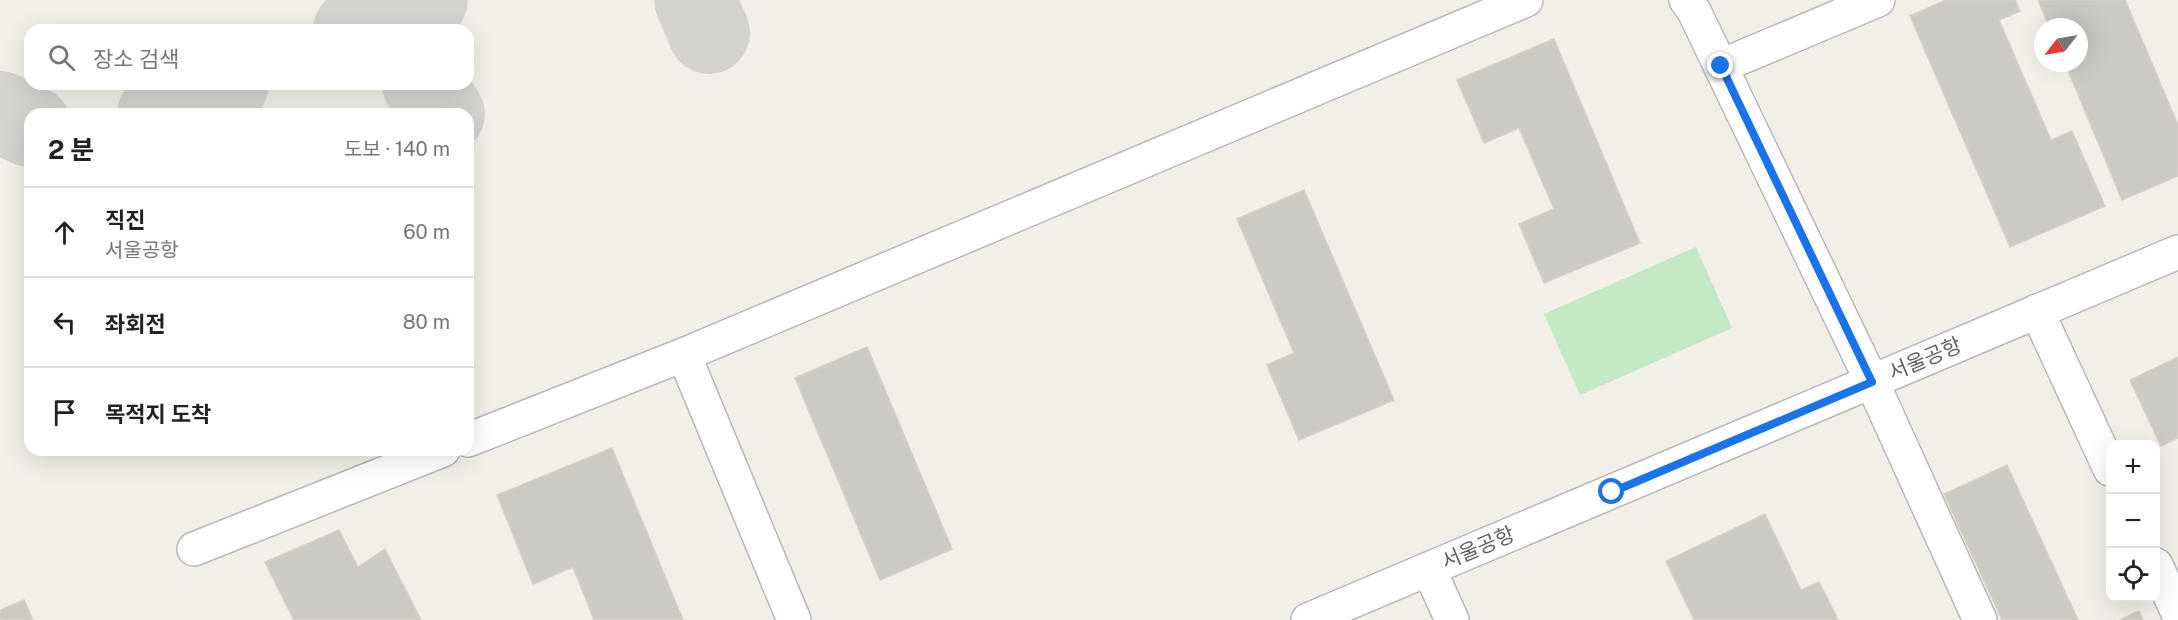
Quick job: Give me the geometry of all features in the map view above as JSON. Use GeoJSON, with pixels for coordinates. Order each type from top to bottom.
{"type":"FeatureCollection","features":[{"type":"Feature","properties":{"kind":"lane"},"geometry":{"type":"LineString","coordinates":[[474,438],[684,355],[1526,0]]}},
{"type":"Feature","properties":{"kind":"lane"},"geometry":{"type":"LineString","coordinates":[[1686,0],[1694,11],[1721,66],[1872,382],[1980,620]]}},
{"type":"Feature","properties":{"kind":"lane"},"geometry":{"type":"LineString","coordinates":[[1721,66],[1878,0]]}},
{"type":"Feature","properties":{"kind":"lane","name":"서울공항"},"geometry":{"type":"LineString","coordinates":[[1308,620],[2178,252]]}},
{"type":"Feature","properties":{"kind":"lane"},"geometry":{"type":"LineString","coordinates":[[2037,311],[2106,460]]}},
{"type":"Feature","properties":{"kind":"lane"},"geometry":{"type":"LineString","coordinates":[[684,355],[794,620]]}},
{"type":"Feature","properties":{"kind":"lane"},"geometry":{"type":"LineString","coordinates":[[194,549],[428,456]]}},
{"type":"Feature","properties":{"kind":"lane"},"geometry":{"type":"LineString","coordinates":[[1429,569],[1452,620]]}},
{"type":"Feature","properties":{"kind":"lane"},"geometry":{"type":"LineString","coordinates":[[2160,574],[2178,613]]}},
{"type":"Feature","properties":{"kind":"green space"},"geometry":{"type":"Polygon","coordinates":[[[1696,247],[1732,328],[1580,395],[1544,314],[1696,247]]]}},
{"type":"Feature","properties":{"kind":"building"},"geometry":{"type":"Polygon","coordinates":[[[1946,0],[2015,0],[2020,11],[1999,20],[2051,140],[2072,131],[2105,206],[2010,247],[1910,16],[1946,0]]]}},
{"type":"Feature","properties":{"kind":"building"},"geometry":{"type":"Polygon","coordinates":[[[2038,0],[2125,0],[2178,125],[2178,176],[2122,200],[2069,72],[2088,72],[2088,18],[2045,18],[2038,0]]]}},
{"type":"Feature","properties":{"kind":"building"},"geometry":{"type":"Polygon","coordinates":[[[1554,39],[1640,243],[1544,283],[1519,224],[1554,209],[1519,128],[1484,143],[1457,80],[1554,39]]]}},
{"type":"Feature","properties":{"kind":"building"},"geometry":{"type":"Polygon","coordinates":[[[1304,190],[1394,400],[1299,440],[1267,365],[1294,353],[1237,219],[1304,190]]]}},
{"type":"Feature","properties":{"kind":"building"},"geometry":{"type":"Polygon","coordinates":[[[867,347],[952,549],[880,580],[795,378],[867,347]]]}},
{"type":"Feature","properties":{"kind":"building"},"geometry":{"type":"Polygon","coordinates":[[[2178,357],[2178,438],[2161,446],[2130,380],[2178,357]]]}},
{"type":"Feature","properties":{"kind":"building"},"geometry":{"type":"Polygon","coordinates":[[[612,448],[683,620],[594,620],[573,567],[533,584],[497,495],[612,448]]]}},
{"type":"Feature","properties":{"kind":"building"},"geometry":{"type":"Polygon","coordinates":[[[2007,465],[2078,620],[2002,620],[1944,494],[2007,465]]]}},
{"type":"Feature","properties":{"kind":"building"},"geometry":{"type":"Polygon","coordinates":[[[1765,514],[1801,590],[1819,582],[1838,620],[1694,620],[1666,561],[1765,514]]]}},
{"type":"Feature","properties":{"kind":"building"},"geometry":{"type":"Polygon","coordinates":[[[339,530],[358,567],[385,549],[421,620],[294,620],[265,562],[339,530]]]}},
{"type":"Feature","properties":{"kind":"building"},"geometry":{"type":"Polygon","coordinates":[[[24,600],[33,620],[0,620],[0,610],[24,600]]]}},
{"type":"Feature","properties":{"kind":"building"},"geometry":{"type":"Polygon","coordinates":[[[2139,611],[2143,620],[2120,620],[2139,611]]]}},
{"type":"Feature","properties":{"kind":"taxiway"},"geometry":{"type":"LineString","coordinates":[[369,24],[427,0]]}},
{"type":"Feature","properties":{"kind":"taxiway"},"geometry":{"type":"LineString","coordinates":[[695,0],[709,33]]}},
{"type":"Feature","properties":{"kind":"taxiway"},"geometry":{"type":"LineString","coordinates":[[172,108],[214,90]]}},
{"type":"Feature","properties":{"kind":"taxiway"},"geometry":{"type":"LineString","coordinates":[[427,90],[440,108]]}},
{"type":"Feature","properties":{"kind":"taxiway"},"geometry":{"type":"LineString","coordinates":[[0,112],[24,123]]}},
{"type":"Feature","properties":{"kind":"route"},"geometry":{"type":"LineString","coordinates":[[1612,492],[1872,382],[1721,66]]}}]}
